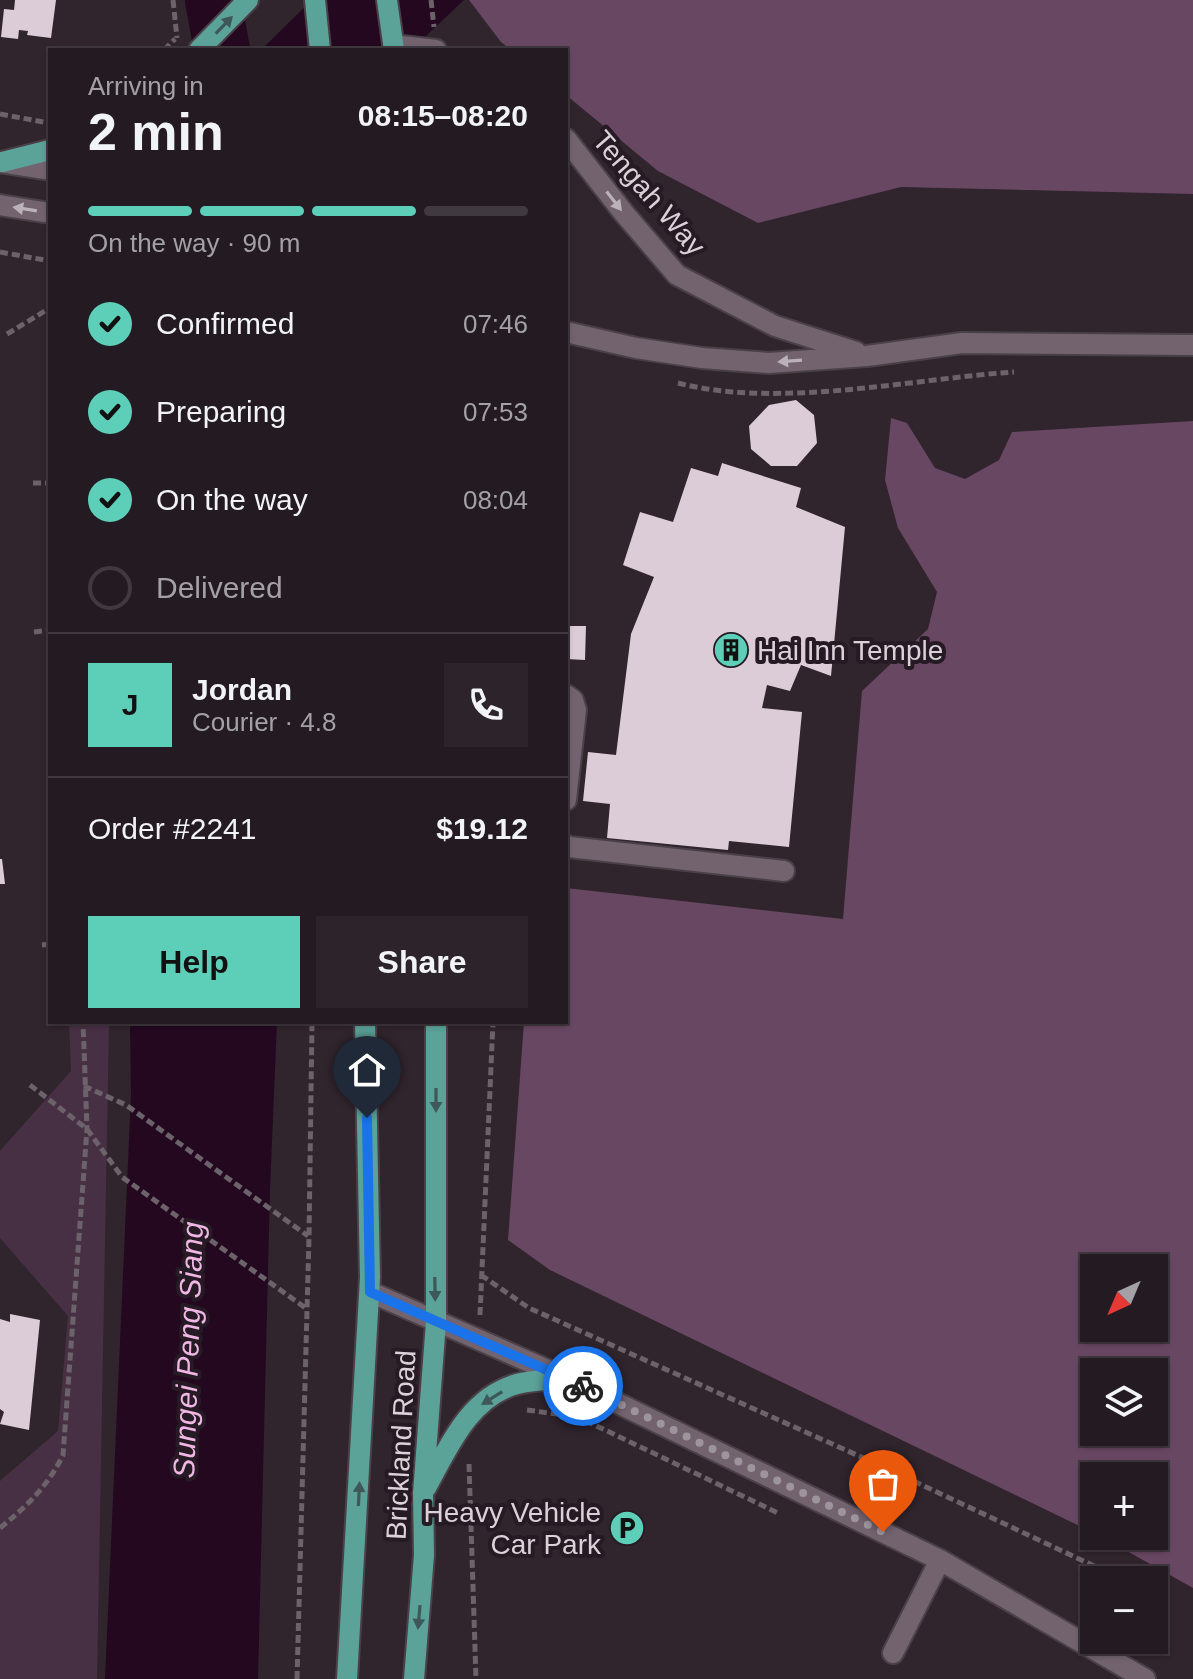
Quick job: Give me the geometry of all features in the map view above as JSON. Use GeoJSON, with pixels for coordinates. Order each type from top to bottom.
{"type":"FeatureCollection","features":[{"type":"Feature","properties":{"kind":"main road"},"geometry":{"type":"LineString","coordinates":[[201,48],[248,0]]}},
{"type":"Feature","properties":{"kind":"main road"},"geometry":{"type":"LineString","coordinates":[[315,0],[320,48]]}},
{"type":"Feature","properties":{"kind":"main road"},"geometry":{"type":"LineString","coordinates":[[387,0],[392,41]]}},
{"type":"Feature","properties":{"kind":"main road"},"geometry":{"type":"LineString","coordinates":[[1,162],[48,150]]}},
{"type":"Feature","properties":{"kind":"main road","name":"Brickland Road"},"geometry":{"type":"LineString","coordinates":[[347,1679],[370,1292],[365,1024]]}},
{"type":"Feature","properties":{"kind":"main road","name":"Brickland Road"},"geometry":{"type":"LineString","coordinates":[[414,1679],[424,1555],[423,1493],[436,1322],[436,1024]]}},
{"type":"Feature","properties":{"kind":"main road"},"geometry":{"type":"LineString","coordinates":[[423,1493],[461,1426],[475,1409],[493,1395],[516,1384],[566,1378]]}},
{"type":"Feature","properties":{"kind":"street"},"geometry":{"type":"LineString","coordinates":[[392,41],[435,43]]}},
{"type":"Feature","properties":{"kind":"street","name":"Tengah Way"},"geometry":{"type":"LineString","coordinates":[[568,142],[677,275],[775,326],[867,356]]}},
{"type":"Feature","properties":{"kind":"street"},"geometry":{"type":"LineString","coordinates":[[1,162],[48,170]]}},
{"type":"Feature","properties":{"kind":"street"},"geometry":{"type":"LineString","coordinates":[[0,205],[48,213]]}},
{"type":"Feature","properties":{"kind":"street","name":"Tengah Way"},"geometry":{"type":"LineString","coordinates":[[568,332],[636,348],[702,358],[769,363],[867,356],[962,343],[1193,345]]}},
{"type":"Feature","properties":{"kind":"street"},"geometry":{"type":"LineString","coordinates":[[568,696],[573,700],[576,710],[568,782]]}},
{"type":"Feature","properties":{"kind":"street"},"geometry":{"type":"LineString","coordinates":[[568,846],[784,871]]}},
{"type":"Feature","properties":{"kind":"street"},"geometry":{"type":"LineString","coordinates":[[370,1292],[566,1378],[940,1560],[1145,1679]]}},
{"type":"Feature","properties":{"kind":"street"},"geometry":{"type":"LineString","coordinates":[[893,1653],[940,1560]]}},
{"type":"Feature","properties":{"kind":"path"},"geometry":{"type":"LineString","coordinates":[[166,48],[177,38],[173,0]]}},
{"type":"Feature","properties":{"kind":"path"},"geometry":{"type":"LineString","coordinates":[[431,0],[435,43]]}},
{"type":"Feature","properties":{"kind":"path"},"geometry":{"type":"LineString","coordinates":[[0,114],[48,123]]}},
{"type":"Feature","properties":{"kind":"path"},"geometry":{"type":"LineString","coordinates":[[0,252],[48,261]]}},
{"type":"Feature","properties":{"kind":"path"},"geometry":{"type":"LineString","coordinates":[[7,334],[48,309]]}},
{"type":"Feature","properties":{"kind":"path"},"geometry":{"type":"LineString","coordinates":[[33,483],[48,483]]}},
{"type":"Feature","properties":{"kind":"path"},"geometry":{"type":"LineString","coordinates":[[34,632],[48,630]]}},
{"type":"Feature","properties":{"kind":"path"},"geometry":{"type":"LineString","coordinates":[[42,945],[48,944]]}},
{"type":"Feature","properties":{"kind":"path"},"geometry":{"type":"LineString","coordinates":[[0,1528],[37,1496],[53,1477],[63,1455],[87,1129],[83,1024]]}},
{"type":"Feature","properties":{"kind":"path"},"geometry":{"type":"LineString","coordinates":[[297,1679],[312,1024]]}},
{"type":"Feature","properties":{"kind":"path"},"geometry":{"type":"LineString","coordinates":[[480,1341],[493,1024]]}},
{"type":"Feature","properties":{"kind":"path"},"geometry":{"type":"LineString","coordinates":[[30,1085],[87,1129],[122,1177],[307,1309]]}},
{"type":"Feature","properties":{"kind":"path"},"geometry":{"type":"LineString","coordinates":[[84,1086],[126,1105],[309,1237]]}},
{"type":"Feature","properties":{"kind":"path"},"geometry":{"type":"LineString","coordinates":[[481,1275],[529,1308],[888,1469],[1094,1566]]}},
{"type":"Feature","properties":{"kind":"path"},"geometry":{"type":"LineString","coordinates":[[521,1409],[578,1417],[788,1518]]}},
{"type":"Feature","properties":{"kind":"path"},"geometry":{"type":"LineString","coordinates":[[469,1460],[476,1679]]}},
{"type":"Feature","properties":{"kind":"shaded area"},"geometry":{"type":"Polygon","coordinates":[[[469,0],[1193,0],[1193,194],[901,187],[758,223],[658,171],[568,97],[568,48],[508,48],[469,0]]]}},
{"type":"Feature","properties":{"kind":"shaded area"},"geometry":{"type":"Polygon","coordinates":[[[891,418],[907,423],[935,468],[965,479],[999,460],[1012,432],[1193,421],[1193,1588],[1168,1574],[1168,1566],[1154,1566],[1125,1550],[1168,1550],[1168,1462],[1080,1462],[1080,1526],[550,1270],[508,1240],[524,1024],[568,1024],[568,888],[843,919],[862,691],[928,629],[937,592],[898,528],[885,480],[891,418]]]}},
{"type":"Feature","properties":{"kind":"shaded area"},"geometry":{"type":"Polygon","coordinates":[[[69,1024],[109,1024],[97,1679],[0,1679],[0,1481],[58,1431],[68,1316],[0,1238],[0,1151],[71,1071],[69,1024]]]}},
{"type":"Feature","properties":{"kind":"water"},"geometry":{"type":"Polygon","coordinates":[[[312,0],[464,0],[413,48],[263,48],[312,0]]]}},
{"type":"Feature","properties":{"kind":"water","name":"Sungei Peng Siang"},"geometry":{"type":"Polygon","coordinates":[[[130,1024],[277,1024],[258,1679],[105,1679],[131,1095],[130,1024]]]}},
{"type":"Feature","properties":{"kind":"building"},"geometry":{"type":"Polygon","coordinates":[[[15,0],[56,0],[51,38],[27,35],[28,31],[19,30],[18,39],[1,37],[4,9],[14,10],[15,0]]]}},
{"type":"Feature","properties":{"kind":"building"},"geometry":{"type":"Polygon","coordinates":[[[796,400],[814,415],[817,443],[797,466],[771,466],[751,449],[749,426],[769,405],[796,400]]]}},
{"type":"Feature","properties":{"kind":"building","name":"Hai Inn Temple"},"geometry":{"type":"Polygon","coordinates":[[[722,463],[801,488],[796,507],[845,527],[831,676],[801,665],[790,691],[767,685],[762,708],[802,712],[789,847],[729,841],[728,850],[607,838],[610,804],[583,801],[588,752],[616,755],[631,634],[654,577],[623,565],[640,512],[673,522],[691,468],[718,476],[722,463]]]}},
{"type":"Feature","properties":{"kind":"building"},"geometry":{"type":"Polygon","coordinates":[[[568,626],[586,626],[585,660],[568,659],[568,626]]]}},
{"type":"Feature","properties":{"kind":"building"},"geometry":{"type":"Polygon","coordinates":[[[2,859],[5,884],[0,884],[2,859]]]}},
{"type":"Feature","properties":{"kind":"building"},"geometry":{"type":"Polygon","coordinates":[[[10,1314],[40,1320],[29,1430],[0,1424],[4,1412],[0,1409],[0,1319],[10,1322],[10,1314]]]}},
{"type":"Feature","properties":{"kind":"waterway"},"geometry":{"type":"LineString","coordinates":[[213,0],[222,48]]}},
{"type":"Feature","properties":{"kind":"way so far"},"geometry":{"type":"LineString","coordinates":[[583,1386],[883,1532]]}},
{"type":"Feature","properties":{"kind":"place","name":"Hai Inn Temple"},"geometry":{"type":"Point","coordinates":[731,650]}},
{"type":"Feature","properties":{"kind":"place","name":"Heavy Vehicle Car Park"},"geometry":{"type":"Point","coordinates":[627,1528]}},
{"type":"Feature","properties":{"kind":"route"},"geometry":{"type":"LineString","coordinates":[[367,1118],[370,1292],[583,1386]]}}]}
